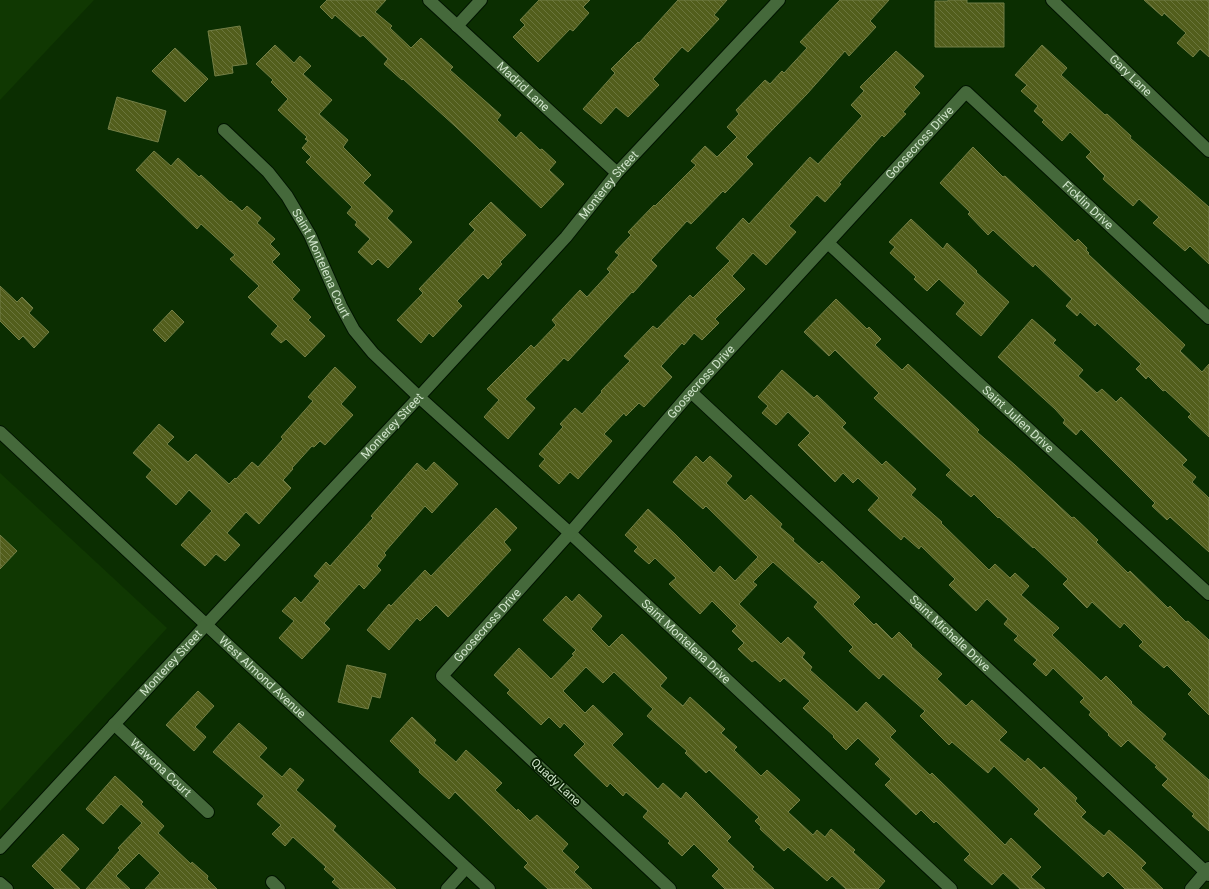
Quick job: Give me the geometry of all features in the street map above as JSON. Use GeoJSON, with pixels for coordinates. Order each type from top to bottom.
{"type":"FeatureCollection","features":[{"type":"Feature","properties":{"kind":"street","name":"Madrid Lane"},"geometry":{"type":"LineString","coordinates":[[430,0],[617,173]]}},
{"type":"Feature","properties":{"kind":"street"},"geometry":{"type":"LineString","coordinates":[[457,26],[481,0]]}},
{"type":"Feature","properties":{"kind":"street","name":"Monterey Street"},"geometry":{"type":"LineString","coordinates":[[0,848],[566,237],[617,173],[779,0]]}},
{"type":"Feature","properties":{"kind":"street","name":"Gary Lane"},"geometry":{"type":"LineString","coordinates":[[1052,0],[1209,151]]}},
{"type":"Feature","properties":{"kind":"street","name":"Goosecross Drive"},"geometry":{"type":"LineString","coordinates":[[442,676],[570,533],[691,392],[966,92]]}},
{"type":"Feature","properties":{"kind":"street","name":"Ficklin Drive"},"geometry":{"type":"LineString","coordinates":[[966,92],[1209,318]]}},
{"type":"Feature","properties":{"kind":"street","name":"Saint Montelena Court"},"geometry":{"type":"LineString","coordinates":[[224,130],[268,172],[286,196],[310,235],[341,306],[354,330],[373,353],[419,397]]}},
{"type":"Feature","properties":{"kind":"street","name":"Saint Julien Drive"},"geometry":{"type":"LineString","coordinates":[[828,243],[1209,594]]}},
{"type":"Feature","properties":{"kind":"street","name":"Saint Michelle Drive"},"geometry":{"type":"LineString","coordinates":[[691,392],[1208,872]]}},
{"type":"Feature","properties":{"kind":"street","name":"Saint Montelena Drive"},"geometry":{"type":"LineString","coordinates":[[419,397],[570,533],[951,889]]}},
{"type":"Feature","properties":{"kind":"street","name":"West Almond Avenue"},"geometry":{"type":"LineString","coordinates":[[0,432],[489,889]]}},
{"type":"Feature","properties":{"kind":"street","name":"Quady Lane"},"geometry":{"type":"LineString","coordinates":[[442,676],[670,889]]}},
{"type":"Feature","properties":{"kind":"street","name":"Wawona Court"},"geometry":{"type":"LineString","coordinates":[[114,724],[208,812]]}},
{"type":"Feature","properties":{"kind":"street"},"geometry":{"type":"LineString","coordinates":[[447,889],[466,868]]}},
{"type":"Feature","properties":{"kind":"street"},"geometry":{"type":"LineString","coordinates":[[1191,889],[1208,872]]}},
{"type":"Feature","properties":{"kind":"street"},"geometry":{"type":"LineString","coordinates":[[0,883],[6,889]]}},
{"type":"Feature","properties":{"kind":"shaded area"},"geometry":{"type":"Polygon","coordinates":[[[0,0],[94,0],[0,100],[0,0]]]}},
{"type":"Feature","properties":{"kind":"shaded area"},"geometry":{"type":"Polygon","coordinates":[[[0,473],[167,628],[0,811],[0,473]]]}},
{"type":"Feature","properties":{"kind":"building"},"geometry":{"type":"Polygon","coordinates":[[[327,0],[386,0],[375,12],[392,26],[390,28],[411,48],[421,38],[453,67],[450,70],[501,115],[497,120],[516,138],[521,132],[540,150],[542,149],[556,162],[549,170],[564,184],[541,208],[455,126],[384,64],[388,59],[363,35],[360,37],[335,15],[332,19],[320,7],[327,0]]]}},
{"type":"Feature","properties":{"kind":"building"},"geometry":{"type":"Polygon","coordinates":[[[539,0],[590,0],[583,7],[589,13],[573,31],[570,29],[538,62],[513,37],[525,25],[520,20],[539,0]]]}},
{"type":"Feature","properties":{"kind":"building"},"geometry":{"type":"Polygon","coordinates":[[[678,0],[727,0],[714,15],[719,19],[688,52],[682,47],[653,79],[659,85],[628,117],[616,107],[601,124],[583,109],[615,73],[611,69],[638,42],[639,43],[678,0]]]}},
{"type":"Feature","properties":{"kind":"building"},"geometry":{"type":"Polygon","coordinates":[[[840,0],[889,0],[870,21],[876,27],[849,56],[845,51],[807,94],[746,157],[753,164],[725,193],[723,191],[691,224],[687,221],[651,260],[657,266],[633,293],[632,292],[568,361],[564,358],[525,399],[535,408],[508,439],[484,417],[499,400],[487,389],[531,345],[534,348],[556,325],[552,320],[580,290],[587,297],[610,272],[607,269],[619,255],[615,252],[631,235],[628,232],[696,165],[691,161],[705,146],[717,157],[737,137],[727,127],[739,114],[736,110],[765,80],[770,84],[782,71],[784,73],[807,48],[800,42],[840,0]]]}},
{"type":"Feature","properties":{"kind":"building"},"geometry":{"type":"Polygon","coordinates":[[[967,0],[967,3],[1004,3],[1004,47],[935,47],[935,1],[967,0]]]}},
{"type":"Feature","properties":{"kind":"building"},"geometry":{"type":"Polygon","coordinates":[[[1144,0],[1209,0],[1209,57],[1200,49],[1193,57],[1177,43],[1186,33],[1164,13],[1162,16],[1144,0]]]}},
{"type":"Feature","properties":{"kind":"building"},"geometry":{"type":"Polygon","coordinates":[[[240,26],[247,64],[232,66],[233,73],[215,76],[208,31],[240,26]]]}},
{"type":"Feature","properties":{"kind":"building"},"geometry":{"type":"Polygon","coordinates":[[[275,45],[294,63],[300,56],[311,66],[303,74],[332,100],[319,114],[348,140],[343,147],[371,175],[363,183],[393,211],[387,218],[412,242],[388,268],[378,259],[372,265],[358,252],[370,239],[355,225],[357,222],[347,213],[352,207],[306,162],[311,157],[302,148],[308,141],[305,139],[307,137],[278,110],[288,99],[271,82],[273,80],[256,64],[275,45]]]}},
{"type":"Feature","properties":{"kind":"building"},"geometry":{"type":"Polygon","coordinates":[[[1042,45],[1067,68],[1061,75],[1105,115],[1107,114],[1131,136],[1130,138],[1209,207],[1209,264],[1190,246],[1185,251],[1153,223],[1159,217],[1139,199],[1133,206],[1103,179],[1105,176],[1086,157],[1091,152],[1070,132],[1062,141],[1042,122],[1044,120],[1034,111],[1038,106],[1021,91],[1027,85],[1015,75],[1042,45]]]}},
{"type":"Feature","properties":{"kind":"building"},"geometry":{"type":"Polygon","coordinates":[[[175,48],[208,79],[185,102],[152,71],[175,48]]]}},
{"type":"Feature","properties":{"kind":"building"},"geometry":{"type":"Polygon","coordinates":[[[896,51],[924,76],[914,87],[920,93],[903,112],[906,114],[884,137],[882,135],[839,183],[841,184],[825,202],[817,195],[789,226],[796,232],[766,265],[753,253],[732,276],[745,289],[715,319],[719,323],[702,340],[694,333],[684,345],[682,343],[661,366],[672,377],[644,407],[639,403],[626,416],[624,413],[604,434],[612,441],[578,479],[570,472],[559,484],[539,466],[545,459],[539,454],[563,427],[560,424],[575,408],[582,414],[602,392],[601,391],[630,361],[624,356],[653,326],[657,329],[690,295],[693,298],[730,261],[716,248],[743,218],[749,224],[810,157],[818,164],[862,116],[851,105],[864,91],[860,87],[896,51]]]}},
{"type":"Feature","properties":{"kind":"building"},"geometry":{"type":"Polygon","coordinates":[[[117,97],[166,111],[158,142],[108,129],[117,97]]]}},
{"type":"Feature","properties":{"kind":"building"},"geometry":{"type":"Polygon","coordinates":[[[973,147],[1003,177],[1005,176],[1075,242],[1078,239],[1087,248],[1086,250],[1089,253],[1088,254],[1185,345],[1180,351],[1202,372],[1209,364],[1209,437],[1188,417],[1191,414],[1165,390],[1163,391],[1148,376],[1146,379],[1136,369],[1141,364],[1097,323],[1095,326],[1080,312],[1077,316],[1066,306],[1072,299],[1035,264],[1033,267],[993,230],[988,235],[968,214],[970,212],[940,183],[973,147]]]}},
{"type":"Feature","properties":{"kind":"building"},"geometry":{"type":"Polygon","coordinates":[[[154,151],[171,166],[178,158],[199,177],[201,175],[242,211],[247,206],[261,218],[257,223],[275,239],[270,244],[280,254],[272,262],[300,290],[292,299],[311,317],[308,320],[325,336],[305,357],[286,339],[281,343],[271,334],[278,326],[248,297],[259,286],[230,259],[235,255],[201,224],[197,229],[136,170],[154,151]]]}},
{"type":"Feature","properties":{"kind":"building"},"geometry":{"type":"Polygon","coordinates":[[[491,202],[526,235],[500,262],[502,264],[488,279],[483,274],[457,301],[462,306],[433,337],[429,333],[421,343],[397,320],[423,293],[419,289],[475,230],[469,224],[491,202]]]}},
{"type":"Feature","properties":{"kind":"building"},"geometry":{"type":"Polygon","coordinates":[[[911,219],[943,249],[947,243],[1009,302],[981,336],[956,314],[965,303],[939,279],[927,291],[914,279],[916,277],[890,253],[895,247],[889,242],[911,219]]]}},
{"type":"Feature","properties":{"kind":"building"},"geometry":{"type":"Polygon","coordinates":[[[0,286],[17,302],[22,297],[33,308],[29,313],[49,332],[34,348],[23,336],[19,340],[0,321],[0,286]]]}},
{"type":"Feature","properties":{"kind":"building"},"geometry":{"type":"Polygon","coordinates":[[[836,299],[867,329],[869,327],[881,339],[875,345],[902,370],[908,364],[979,430],[977,432],[1072,518],[1074,517],[1098,540],[1096,542],[1128,573],[1130,571],[1168,608],[1170,606],[1186,622],[1188,621],[1209,640],[1209,715],[1188,694],[1192,690],[1167,665],[1164,668],[1139,646],[1143,642],[1124,623],[1120,628],[1092,602],[1087,608],[1063,584],[1068,579],[1034,547],[1033,548],[999,517],[998,518],[974,494],[971,497],[946,475],[951,470],[874,398],[879,393],[835,350],[829,356],[804,332],[836,299]]]}},
{"type":"Feature","properties":{"kind":"building"},"geometry":{"type":"Polygon","coordinates":[[[172,310],[184,322],[165,342],[153,330],[172,310]]]}},
{"type":"Feature","properties":{"kind":"building"},"geometry":{"type":"Polygon","coordinates":[[[1032,319],[1056,340],[1053,343],[1083,370],[1078,376],[1097,393],[1102,389],[1116,402],[1121,397],[1187,460],[1182,465],[1196,477],[1192,482],[1209,498],[1209,552],[1170,517],[1167,520],[1152,506],[1155,503],[1081,429],[1076,435],[1063,423],[1065,420],[1055,409],[998,357],[1032,319]]]}},
{"type":"Feature","properties":{"kind":"building"},"geometry":{"type":"Polygon","coordinates":[[[335,367],[356,387],[341,404],[353,415],[325,445],[320,441],[314,447],[312,446],[292,468],[293,469],[283,480],[291,488],[259,524],[246,512],[227,533],[240,545],[225,561],[216,554],[205,566],[181,545],[212,511],[189,490],[176,505],[146,477],[152,470],[133,453],[159,424],[174,437],[167,444],[188,462],[196,454],[229,484],[235,478],[236,479],[252,462],[258,467],[283,439],[281,437],[313,401],[308,397],[335,367]]]}},
{"type":"Feature","properties":{"kind":"building"},"geometry":{"type":"Polygon","coordinates":[[[782,370],[814,398],[817,395],[846,423],[842,427],[882,465],[886,461],[916,489],[911,495],[942,522],[941,523],[989,570],[995,564],[1010,578],[1015,573],[1029,586],[1021,595],[1059,628],[1052,635],[1101,681],[1106,676],[1132,702],[1131,703],[1166,734],[1162,739],[1209,780],[1209,831],[1192,816],[1194,814],[1162,785],[1168,779],[1155,767],[1157,766],[1128,740],[1121,747],[1108,735],[1109,734],[1089,715],[1091,712],[1080,702],[1084,698],[1053,668],[1046,676],[1033,664],[1037,660],[1014,640],[1018,636],[1004,624],[1008,619],[987,599],[976,611],[949,585],[955,579],[921,546],[919,549],[904,536],[901,540],[868,510],[879,498],[858,478],[853,483],[843,473],[835,482],[798,445],[810,433],[788,412],[776,425],[762,413],[768,406],[758,397],[782,370]]]}},
{"type":"Feature","properties":{"kind":"building"},"geometry":{"type":"Polygon","coordinates":[[[696,456],[703,463],[710,456],[732,476],[726,483],[745,501],[751,495],[782,524],[780,527],[794,539],[793,541],[819,564],[822,561],[860,597],[853,604],[874,625],[876,623],[892,639],[899,632],[912,645],[911,646],[942,674],[937,679],[966,706],[972,700],[1007,732],[999,740],[1025,762],[1028,758],[1041,770],[1044,767],[1077,798],[1075,801],[1086,812],[1081,817],[1104,836],[1109,830],[1132,850],[1146,863],[1141,868],[1163,889],[1125,889],[1108,872],[1103,877],[1034,814],[1039,809],[994,766],[988,773],[952,742],[949,745],[920,716],[925,711],[883,674],[879,679],[849,651],[853,647],[814,607],[818,602],[773,562],[753,582],[757,585],[739,604],[781,644],[788,637],[805,653],[802,657],[812,667],[810,670],[857,712],[866,702],[896,731],[890,737],[930,775],[932,773],[1005,845],[1011,838],[1041,867],[1031,877],[1045,889],[1020,889],[1003,873],[992,885],[964,860],[970,854],[936,821],[934,823],[921,810],[916,815],[885,785],[891,779],[875,764],[880,759],[858,738],[846,750],[833,737],[834,736],[803,708],[810,701],[784,678],[780,682],[755,660],[752,662],[738,649],[744,643],[732,631],[737,626],[712,601],[700,614],[669,584],[676,578],[655,558],[649,564],[634,551],[638,547],[625,535],[648,509],[714,573],[720,566],[735,581],[758,557],[706,506],[703,509],[673,482],[696,456]]]}},
{"type":"Feature","properties":{"kind":"building"},"geometry":{"type":"Polygon","coordinates":[[[434,462],[458,484],[432,513],[425,506],[384,553],[386,555],[377,566],[381,570],[364,589],[359,584],[324,623],[330,629],[302,659],[279,638],[294,621],[282,611],[295,597],[301,603],[320,581],[314,576],[326,562],[330,566],[373,518],[371,516],[417,463],[426,471],[434,462]]]}},
{"type":"Feature","properties":{"kind":"building"},"geometry":{"type":"Polygon","coordinates":[[[496,508],[517,528],[504,542],[511,550],[448,617],[436,605],[420,621],[417,618],[389,650],[367,630],[389,604],[391,606],[425,570],[431,576],[496,508]]]}},
{"type":"Feature","properties":{"kind":"building"},"geometry":{"type":"Polygon","coordinates":[[[0,535],[17,551],[0,569],[0,535]]]}},
{"type":"Feature","properties":{"kind":"building"},"geometry":{"type":"Polygon","coordinates":[[[579,594],[602,616],[591,629],[609,647],[622,634],[667,678],[660,686],[683,706],[690,697],[725,729],[721,733],[737,747],[734,750],[761,776],[767,770],[800,800],[788,812],[813,835],[817,830],[825,837],[831,829],[855,850],[853,852],[885,881],[878,889],[846,889],[832,876],[827,881],[788,847],[784,851],[760,829],[761,827],[755,821],[759,817],[709,770],[706,773],[685,753],[687,751],[647,716],[653,709],[614,672],[603,683],[586,667],[563,691],[585,713],[593,705],[623,734],[612,745],[658,789],[663,783],[681,799],[686,792],[731,837],[727,841],[754,867],[752,869],[774,889],[725,889],[712,876],[719,869],[694,844],[682,856],[668,843],[670,841],[643,817],[648,811],[626,792],[623,796],[610,783],[607,787],[574,755],[585,744],[564,723],[560,728],[549,717],[541,725],[507,693],[510,690],[494,675],[519,648],[551,679],[574,655],[572,654],[576,650],[543,620],[566,596],[572,602],[579,594]]]}},
{"type":"Feature","properties":{"kind":"building"},"geometry":{"type":"Polygon","coordinates":[[[347,665],[386,674],[380,698],[372,696],[368,709],[338,702],[347,665]]]}},
{"type":"Feature","properties":{"kind":"building"},"geometry":{"type":"Polygon","coordinates":[[[198,691],[214,706],[195,727],[206,737],[194,751],[166,725],[198,691]]]}},
{"type":"Feature","properties":{"kind":"building"},"geometry":{"type":"Polygon","coordinates":[[[412,717],[436,740],[434,743],[456,762],[466,750],[502,783],[495,790],[517,811],[518,809],[530,821],[537,815],[568,844],[562,851],[579,867],[574,872],[592,889],[548,889],[524,867],[528,863],[455,792],[449,799],[419,772],[420,770],[390,741],[412,717]]]}},
{"type":"Feature","properties":{"kind":"building"},"geometry":{"type":"Polygon","coordinates":[[[239,723],[267,748],[259,757],[282,777],[290,768],[304,780],[296,790],[336,826],[333,830],[396,889],[340,889],[332,882],[335,879],[324,869],[326,867],[293,837],[285,846],[272,834],[281,825],[257,804],[264,796],[213,752],[239,723]]]}},
{"type":"Feature","properties":{"kind":"building"},"geometry":{"type":"Polygon","coordinates":[[[115,776],[143,802],[141,804],[164,826],[158,833],[191,864],[192,862],[208,876],[207,879],[217,889],[145,889],[160,873],[139,853],[116,876],[130,889],[86,889],[120,850],[118,848],[142,823],[121,804],[103,824],[86,809],[115,776]]]}},
{"type":"Feature","properties":{"kind":"building"},"geometry":{"type":"Polygon","coordinates":[[[63,834],[79,849],[60,870],[80,889],[55,889],[32,866],[63,834]]]}}]}
